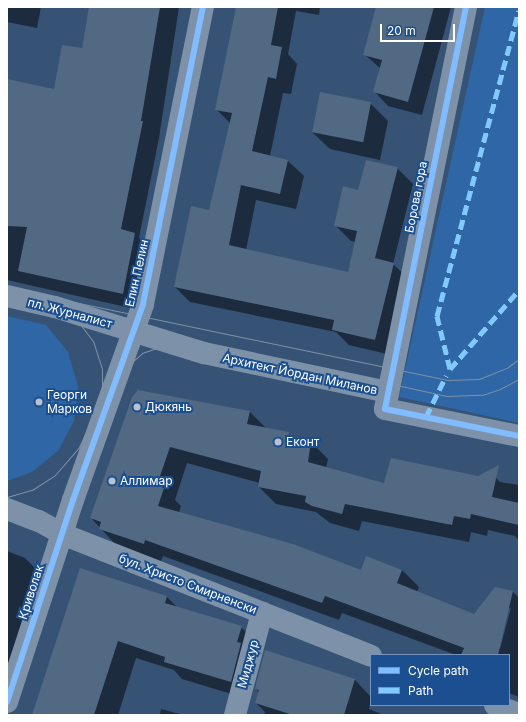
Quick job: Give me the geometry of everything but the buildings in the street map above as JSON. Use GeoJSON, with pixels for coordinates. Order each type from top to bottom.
{"type":"FeatureCollection","features":[{"type":"Feature","properties":{"kind":"street","name":"Елин Пелин"},"geometry":{"type":"LineString","coordinates":[[62,534],[143,304],[203,7]]}},
{"type":"Feature","properties":{"kind":"street","name":"Борова гора"},"geometry":{"type":"LineString","coordinates":[[388,392],[466,7]]}},
{"type":"Feature","properties":{"kind":"street","name":"пл. Журналист"},"geometry":{"type":"LineString","coordinates":[[7,296],[55,307],[134,330]]}},
{"type":"Feature","properties":{"kind":"street","name":"Архитект Йордан Миланов"},"geometry":{"type":"LineString","coordinates":[[134,330],[204,353],[388,392],[385,409],[519,436]]}},
{"type":"Feature","properties":{"kind":"street","name":"бул. Христо Смирненски"},"geometry":{"type":"LineString","coordinates":[[7,509],[39,521],[62,534],[370,656]]}},
{"type":"Feature","properties":{"kind":"street","name":"Криволак"},"geometry":{"type":"LineString","coordinates":[[7,702],[62,534]]}},
{"type":"Feature","properties":{"kind":"street","name":"Миджур"},"geometry":{"type":"LineString","coordinates":[[235,715],[262,613]]}},
{"type":"Feature","properties":{"kind":"street"},"geometry":{"type":"LineString","coordinates":[[498,706],[519,714]]}},
{"type":"Feature","properties":{"kind":"shaded area"},"geometry":{"type":"Polygon","coordinates":[[[485,7],[519,7],[519,423],[399,397],[485,7]]]}},
{"type":"Feature","properties":{"kind":"shaded area"},"geometry":{"type":"Polygon","coordinates":[[[7,316],[46,325],[68,352],[78,386],[74,421],[58,451],[32,472],[7,481],[7,316]]]}},
{"type":"Feature","properties":{"kind":"tram line"},"geometry":{"type":"LineString","coordinates":[[7,288],[448,380],[479,379],[508,367],[519,359]]}},
{"type":"Feature","properties":{"kind":"tram line"},"geometry":{"type":"LineString","coordinates":[[53,301],[74,316],[93,341],[102,369],[102,396]]}},
{"type":"Feature","properties":{"kind":"tram line"},"geometry":{"type":"LineString","coordinates":[[7,497],[32,490],[55,475],[79,447],[102,398],[118,374],[142,353],[174,342],[196,341],[446,396],[482,395],[500,389],[519,379]]}},
{"type":"Feature","properties":{"kind":"marked path"},"geometry":{"type":"LineString","coordinates":[[450,369],[437,316],[519,11]]}},
{"type":"Feature","properties":{"kind":"marked path"},"geometry":{"type":"LineString","coordinates":[[450,369],[519,290]]}},
{"type":"Feature","properties":{"kind":"marked path"},"geometry":{"type":"LineString","coordinates":[[426,417],[446,376]]}},
{"type":"Feature","properties":{"kind":"cycle path"},"geometry":{"type":"LineString","coordinates":[[7,702],[73,500],[143,304],[203,7]]}},
{"type":"Feature","properties":{"kind":"cycle path"},"geometry":{"type":"LineString","coordinates":[[466,7],[385,409],[519,436]]}},
{"type":"Feature","properties":{"kind":"place","name":"Георги Марков"},"geometry":{"type":"Point","coordinates":[39,402]}},
{"type":"Feature","properties":{"kind":"place","name":"Дюкянь"},"geometry":{"type":"Point","coordinates":[137,407]}},
{"type":"Feature","properties":{"kind":"place","name":"Еконт"},"geometry":{"type":"Point","coordinates":[278,442]}},
{"type":"Feature","properties":{"kind":"place","name":"Аллимар"},"geometry":{"type":"Point","coordinates":[112,481]}}]}
